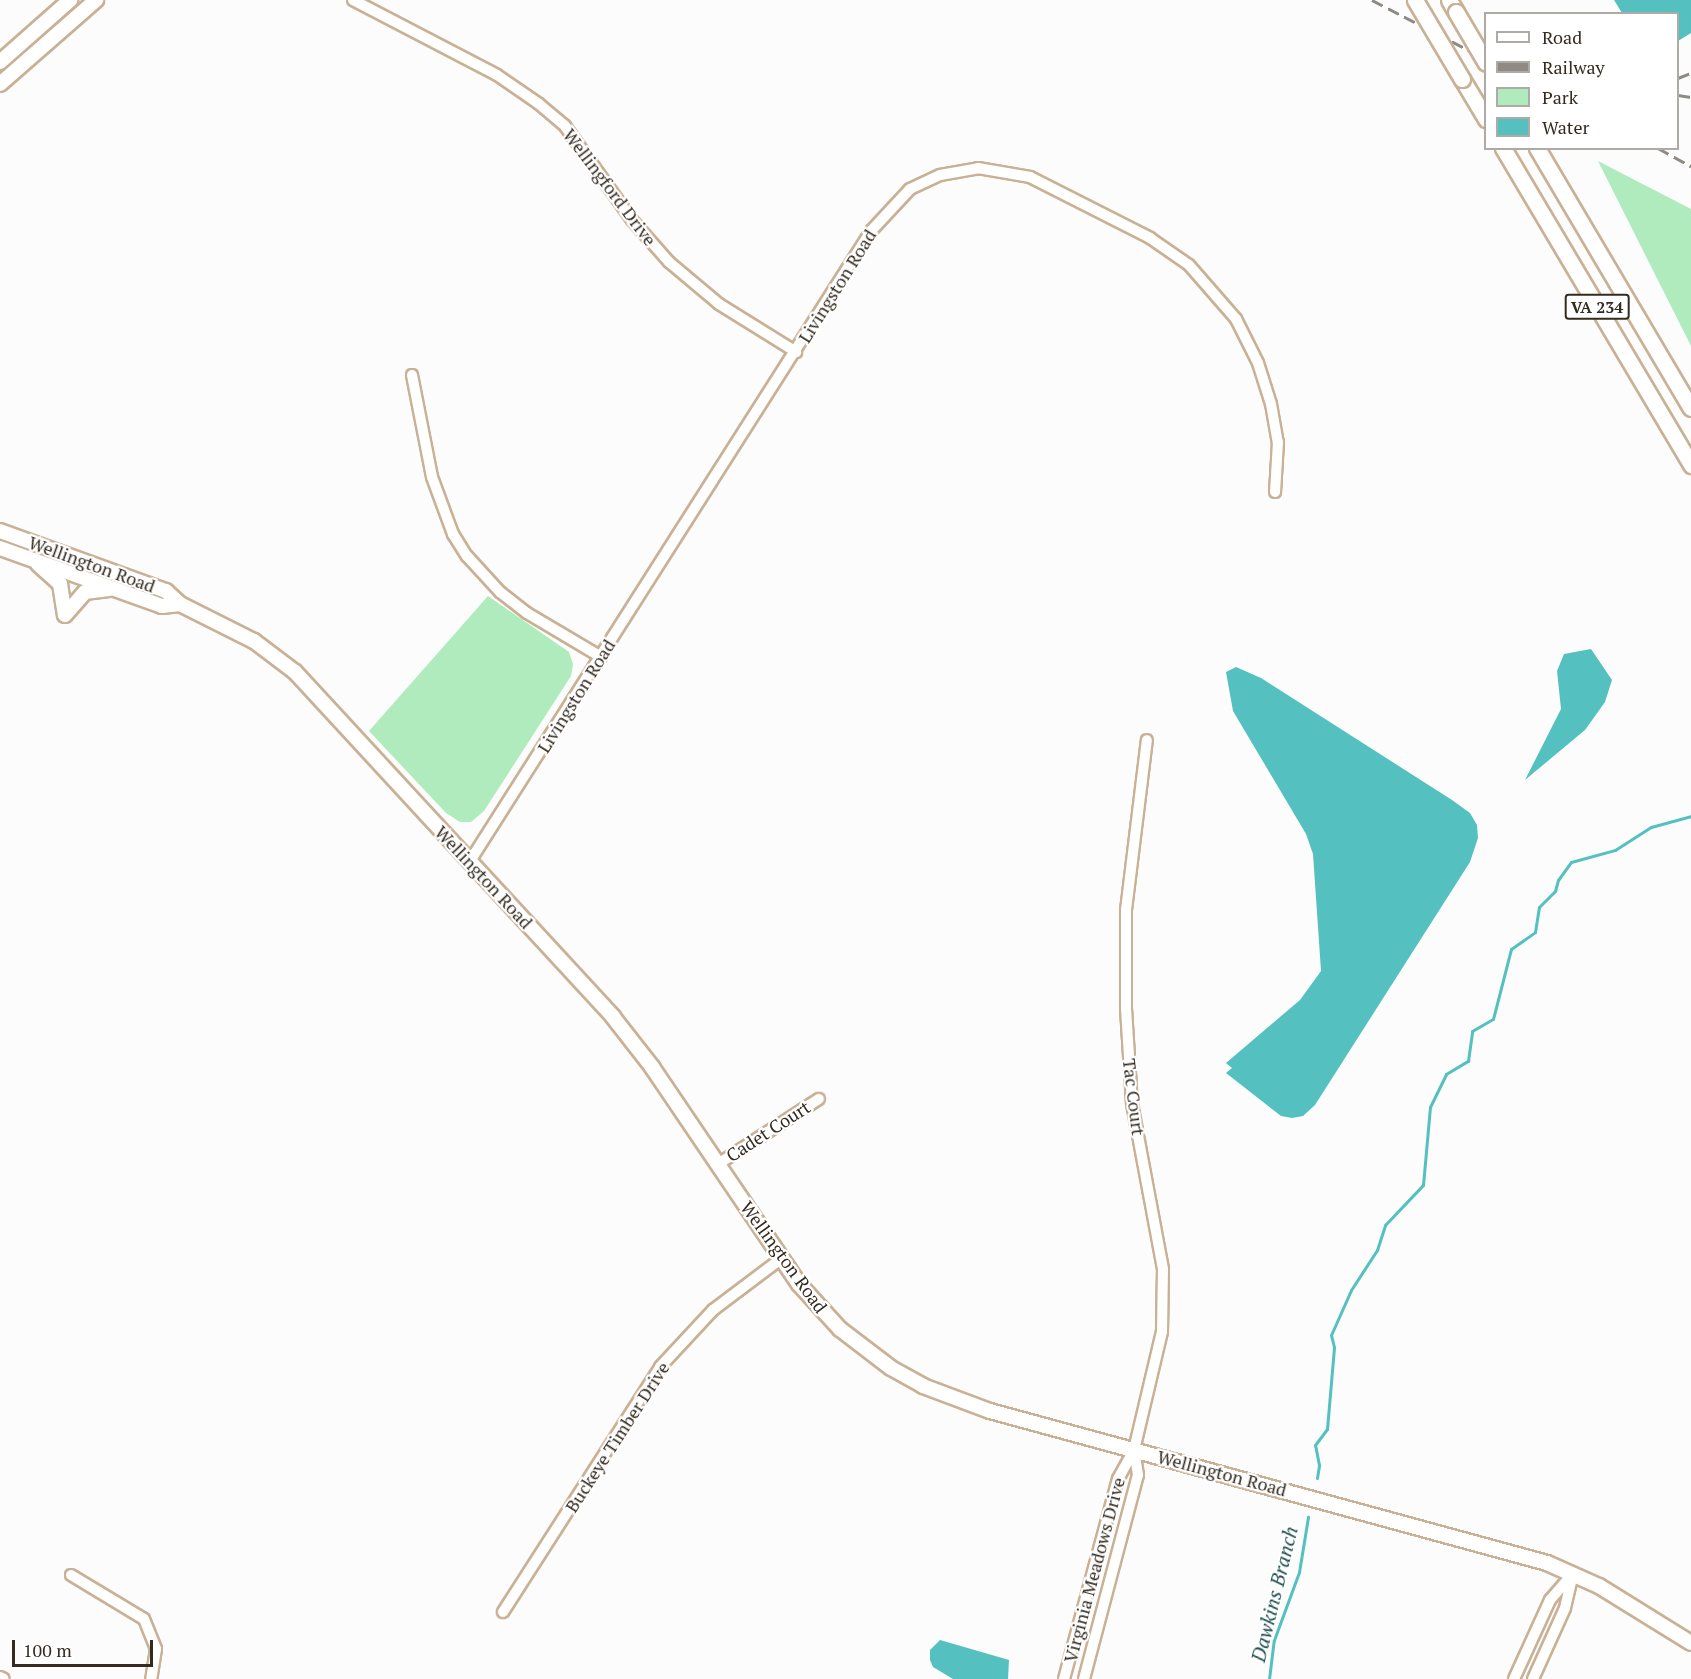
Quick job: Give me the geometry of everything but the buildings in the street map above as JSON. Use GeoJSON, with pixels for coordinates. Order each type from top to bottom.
{"type":"FeatureCollection","features":[{"type":"Feature","properties":{"kind":"highway"},"geometry":{"type":"LineString","coordinates":[[1415,0],[1484,117]]}},
{"type":"Feature","properties":{"kind":"highway"},"geometry":{"type":"LineString","coordinates":[[1452,6],[1484,61]]}},
{"type":"Feature","properties":{"kind":"highway","name":"VA 234"},"geometry":{"type":"LineString","coordinates":[[1504,150],[1691,465]]}},
{"type":"Feature","properties":{"kind":"highway","name":"VA 234"},"geometry":{"type":"LineString","coordinates":[[1538,150],[1691,408]]}},
{"type":"Feature","properties":{"kind":"main road"},"geometry":{"type":"LineString","coordinates":[[0,62],[70,0]]}},
{"type":"Feature","properties":{"kind":"main road"},"geometry":{"type":"LineString","coordinates":[[0,84],[96,0]]}},
{"type":"Feature","properties":{"kind":"main road","name":"Wellington Road"},"geometry":{"type":"LineString","coordinates":[[0,531],[166,591],[180,604],[254,641],[295,672],[613,1017],[816,1305],[840,1329],[910,1380],[990,1411],[1517,1553],[1573,1574],[1691,1643]]}},
{"type":"Feature","properties":{"kind":"main road","name":"Wellington Road"},"geometry":{"type":"LineString","coordinates":[[0,548],[162,606],[180,604]]}},
{"type":"Feature","properties":{"kind":"main road"},"geometry":{"type":"LineString","coordinates":[[32,559],[60,584],[65,615],[85,592],[117,589]]}},
{"type":"Feature","properties":{"kind":"street","name":"Wellingford Drive"},"geometry":{"type":"LineString","coordinates":[[353,0],[497,75],[539,104],[566,126],[633,220],[669,262],[719,304],[796,352]]}},
{"type":"Feature","properties":{"kind":"street","name":"Livingston Road"},"geometry":{"type":"LineString","coordinates":[[470,861],[871,231],[910,189],[940,175],[959,170],[1018,173],[1157,243],[1189,265],[1223,302],[1248,342],[1271,404],[1278,442],[1275,492]]}},
{"type":"Feature","properties":{"kind":"street"},"geometry":{"type":"LineString","coordinates":[[412,375],[432,477],[453,534],[467,556],[518,606],[601,657]]}},
{"type":"Feature","properties":{"kind":"street","name":"Tac Court"},"geometry":{"type":"LineString","coordinates":[[1134,1450],[1158,1354],[1164,1298],[1161,1247],[1132,1104],[1126,1009],[1126,910],[1147,740]]}},
{"type":"Feature","properties":{"kind":"street","name":"Cadet Court"},"geometry":{"type":"LineString","coordinates":[[718,1164],[819,1099]]}},
{"type":"Feature","properties":{"kind":"street","name":"Buckeye Timber Drive"},"geometry":{"type":"LineString","coordinates":[[503,1612],[660,1367],[713,1310],[782,1258]]}},
{"type":"Feature","properties":{"kind":"street","name":"Virginia Meadows Drive"},"geometry":{"type":"LineString","coordinates":[[1064,1679],[1118,1479],[1134,1450]]}},
{"type":"Feature","properties":{"kind":"street","name":"Virginia Meadows Drive"},"geometry":{"type":"LineString","coordinates":[[1084,1679],[1138,1475],[1134,1450]]}},
{"type":"Feature","properties":{"kind":"street"},"geometry":{"type":"LineString","coordinates":[[1514,1679],[1550,1600],[1573,1574]]}},
{"type":"Feature","properties":{"kind":"street"},"geometry":{"type":"LineString","coordinates":[[1533,1679],[1565,1608],[1573,1574]]}},
{"type":"Feature","properties":{"kind":"street"},"geometry":{"type":"LineString","coordinates":[[71,1575],[144,1619],[154,1635],[156,1649],[151,1679]]}},
{"type":"Feature","properties":{"kind":"street"},"geometry":{"type":"LineString","coordinates":[[0,1677],[4,1679]]}},
{"type":"Feature","properties":{"kind":"green space"},"geometry":{"type":"Polygon","coordinates":[[[1598,161],[1691,209],[1691,346],[1598,161]]]}},
{"type":"Feature","properties":{"kind":"green space"},"geometry":{"type":"Polygon","coordinates":[[[488,596],[569,652],[573,664],[571,676],[484,811],[471,822],[460,822],[446,813],[369,731],[488,596]]]}},
{"type":"Feature","properties":{"kind":"water"},"geometry":{"type":"Polygon","coordinates":[[[1614,0],[1691,0],[1691,33],[1679,40],[1679,12],[1621,12],[1614,0]]]}},
{"type":"Feature","properties":{"kind":"water"},"geometry":{"type":"Polygon","coordinates":[[[1591,649],[1612,680],[1605,702],[1585,730],[1525,780],[1561,709],[1557,671],[1564,654],[1591,649]]]}},
{"type":"Feature","properties":{"kind":"water"},"geometry":{"type":"Polygon","coordinates":[[[1236,667],[1261,678],[1452,800],[1470,813],[1477,825],[1478,838],[1470,862],[1315,1105],[1303,1116],[1292,1118],[1281,1116],[1226,1073],[1232,1068],[1226,1063],[1300,1000],[1321,971],[1313,854],[1306,834],[1233,711],[1226,672],[1236,667]]]}},
{"type":"Feature","properties":{"kind":"water"},"geometry":{"type":"Polygon","coordinates":[[[940,1640],[1009,1660],[1008,1679],[953,1679],[933,1667],[930,1660],[930,1650],[940,1640]]]}},
{"type":"Feature","properties":{"kind":"waterway","name":"Dawkins Branch"},"geometry":{"type":"LineString","coordinates":[[1317,1478],[1319,1465],[1315,1445],[1327,1429],[1334,1347],[1331,1335],[1351,1290],[1377,1250],[1385,1225],[1423,1185],[1430,1107],[1446,1074],[1468,1061],[1472,1031],[1493,1019],[1511,949],[1535,932],[1539,907],[1555,891],[1558,880],[1571,862],[1615,850],[1651,827],[1691,816]]}},
{"type":"Feature","properties":{"kind":"waterway","name":"Dawkins Branch"},"geometry":{"type":"LineString","coordinates":[[1269,1679],[1274,1640],[1299,1572],[1308,1517]]}},
{"type":"Feature","properties":{"kind":"railway"},"geometry":{"type":"LineString","coordinates":[[1372,0],[1484,58]]}},
{"type":"Feature","properties":{"kind":"railway"},"geometry":{"type":"LineString","coordinates":[[1679,78],[1691,73]]}},
{"type":"Feature","properties":{"kind":"railway"},"geometry":{"type":"LineString","coordinates":[[1679,95],[1691,97]]}},
{"type":"Feature","properties":{"kind":"railway"},"geometry":{"type":"LineString","coordinates":[[1662,150],[1691,166]]}}]}
